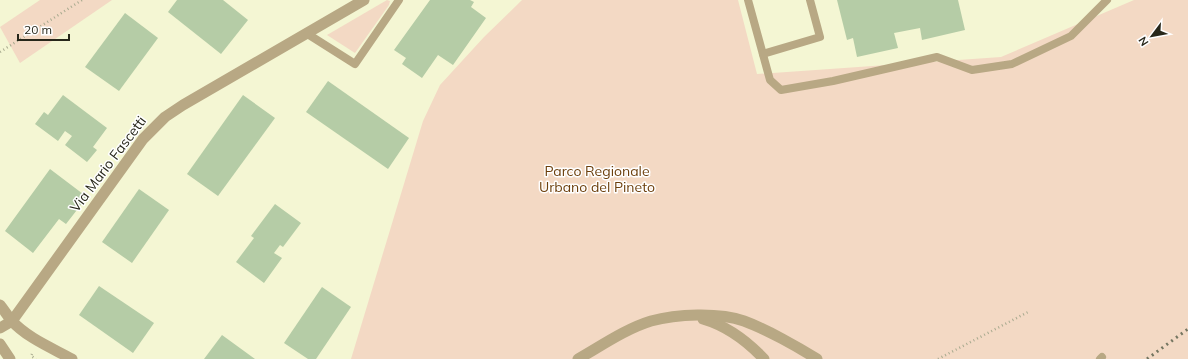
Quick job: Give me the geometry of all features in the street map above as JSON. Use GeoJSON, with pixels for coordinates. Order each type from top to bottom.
{"type":"FeatureCollection","features":[{"type":"Feature","properties":{"kind":"street","name":"Via Mario Fascetti"},"geometry":{"type":"LineString","coordinates":[[12,321],[96,203],[153,128],[183,104],[364,0]]}},
{"type":"Feature","properties":{"kind":"street"},"geometry":{"type":"LineString","coordinates":[[0,305],[12,321],[38,341],[72,359]]}},
{"type":"Feature","properties":{"kind":"street"},"geometry":{"type":"LineString","coordinates":[[578,359],[611,340],[650,321],[669,317],[722,315],[744,321],[817,359]]}},
{"type":"Feature","properties":{"kind":"street"},"geometry":{"type":"LineString","coordinates":[[690,316],[713,322],[731,331],[747,342],[764,359]]}},
{"type":"Feature","properties":{"kind":"street"},"geometry":{"type":"LineString","coordinates":[[0,317],[12,321]]}},
{"type":"Feature","properties":{"kind":"street"},"geometry":{"type":"LineString","coordinates":[[0,328],[12,321]]}},
{"type":"Feature","properties":{"kind":"street"},"geometry":{"type":"LineString","coordinates":[[0,344],[10,359]]}},
{"type":"Feature","properties":{"kind":"lane"},"geometry":{"type":"LineString","coordinates":[[306,33],[355,64],[399,0]]}},
{"type":"Feature","properties":{"kind":"lane"},"geometry":{"type":"LineString","coordinates":[[748,0],[770,80],[780,90],[833,81],[936,57],[972,70],[1012,64],[1071,36],[1107,0]]}},
{"type":"Feature","properties":{"kind":"lane"},"geometry":{"type":"LineString","coordinates":[[763,54],[820,37],[810,0]]}},
{"type":"Feature","properties":{"kind":"path"},"geometry":{"type":"LineString","coordinates":[[0,52],[82,0]]}},
{"type":"Feature","properties":{"kind":"path"},"geometry":{"type":"LineString","coordinates":[[938,359],[1030,311]]}},
{"type":"Feature","properties":{"kind":"path"},"geometry":{"type":"LineString","coordinates":[[31,356],[36,359]]}},
{"type":"Feature","properties":{"kind":"green space"},"geometry":{"type":"Polygon","coordinates":[[[40,0],[112,0],[20,63],[0,27],[40,0]]]}},
{"type":"Feature","properties":{"kind":"green space"},"geometry":{"type":"Polygon","coordinates":[[[387,0],[390,1],[389,5],[355,53],[327,35],[387,0]]]}},
{"type":"Feature","properties":{"kind":"green space","name":"Parco Regionale Urbano del Pineto"},"geometry":{"type":"Polygon","coordinates":[[[522,0],[738,0],[757,74],[1001,57],[1134,0],[1188,0],[1188,359],[351,359],[423,121],[440,85],[484,37],[522,0]]]}},
{"type":"Feature","properties":{"kind":"building"},"geometry":{"type":"Polygon","coordinates":[[[177,0],[223,0],[248,20],[221,54],[168,12],[177,0]]]}},
{"type":"Feature","properties":{"kind":"building"},"geometry":{"type":"Polygon","coordinates":[[[430,0],[470,0],[474,2],[471,7],[486,18],[453,65],[438,55],[422,78],[402,64],[406,58],[394,50],[430,0]]]}},
{"type":"Feature","properties":{"kind":"building"},"geometry":{"type":"Polygon","coordinates":[[[837,0],[958,0],[965,30],[922,40],[920,28],[894,33],[898,48],[857,57],[853,38],[847,40],[837,0]]]}},
{"type":"Feature","properties":{"kind":"building"},"geometry":{"type":"Polygon","coordinates":[[[125,13],[158,38],[119,91],[85,67],[125,13]]]}},
{"type":"Feature","properties":{"kind":"building"},"geometry":{"type":"Polygon","coordinates":[[[328,81],[409,138],[388,169],[306,112],[328,81]]]}},
{"type":"Feature","properties":{"kind":"building"},"geometry":{"type":"Polygon","coordinates":[[[63,95],[107,128],[93,147],[97,150],[87,162],[65,145],[72,136],[65,131],[58,141],[35,124],[44,112],[48,115],[63,95]]]}},
{"type":"Feature","properties":{"kind":"building"},"geometry":{"type":"Polygon","coordinates":[[[243,95],[275,118],[218,196],[187,174],[243,95]]]}},
{"type":"Feature","properties":{"kind":"building"},"geometry":{"type":"Polygon","coordinates":[[[50,169],[87,197],[66,224],[59,219],[33,253],[5,231],[50,169]]]}},
{"type":"Feature","properties":{"kind":"building"},"geometry":{"type":"Polygon","coordinates":[[[139,189],[169,210],[132,263],[102,242],[139,189]]]}},
{"type":"Feature","properties":{"kind":"building"},"geometry":{"type":"Polygon","coordinates":[[[275,204],[301,223],[283,247],[280,245],[274,253],[282,258],[264,283],[236,262],[254,238],[251,236],[275,204]]]}},
{"type":"Feature","properties":{"kind":"building"},"geometry":{"type":"Polygon","coordinates":[[[99,286],[154,323],[133,353],[79,315],[99,286]]]}},
{"type":"Feature","properties":{"kind":"building"},"geometry":{"type":"Polygon","coordinates":[[[322,287],[351,307],[316,359],[308,359],[284,343],[322,287]]]}},
{"type":"Feature","properties":{"kind":"building"},"geometry":{"type":"Polygon","coordinates":[[[222,335],[255,359],[204,359],[222,335]]]}},
{"type":"Feature","properties":{"kind":"railway"},"geometry":{"type":"LineString","coordinates":[[1147,359],[1188,329]]}}]}
